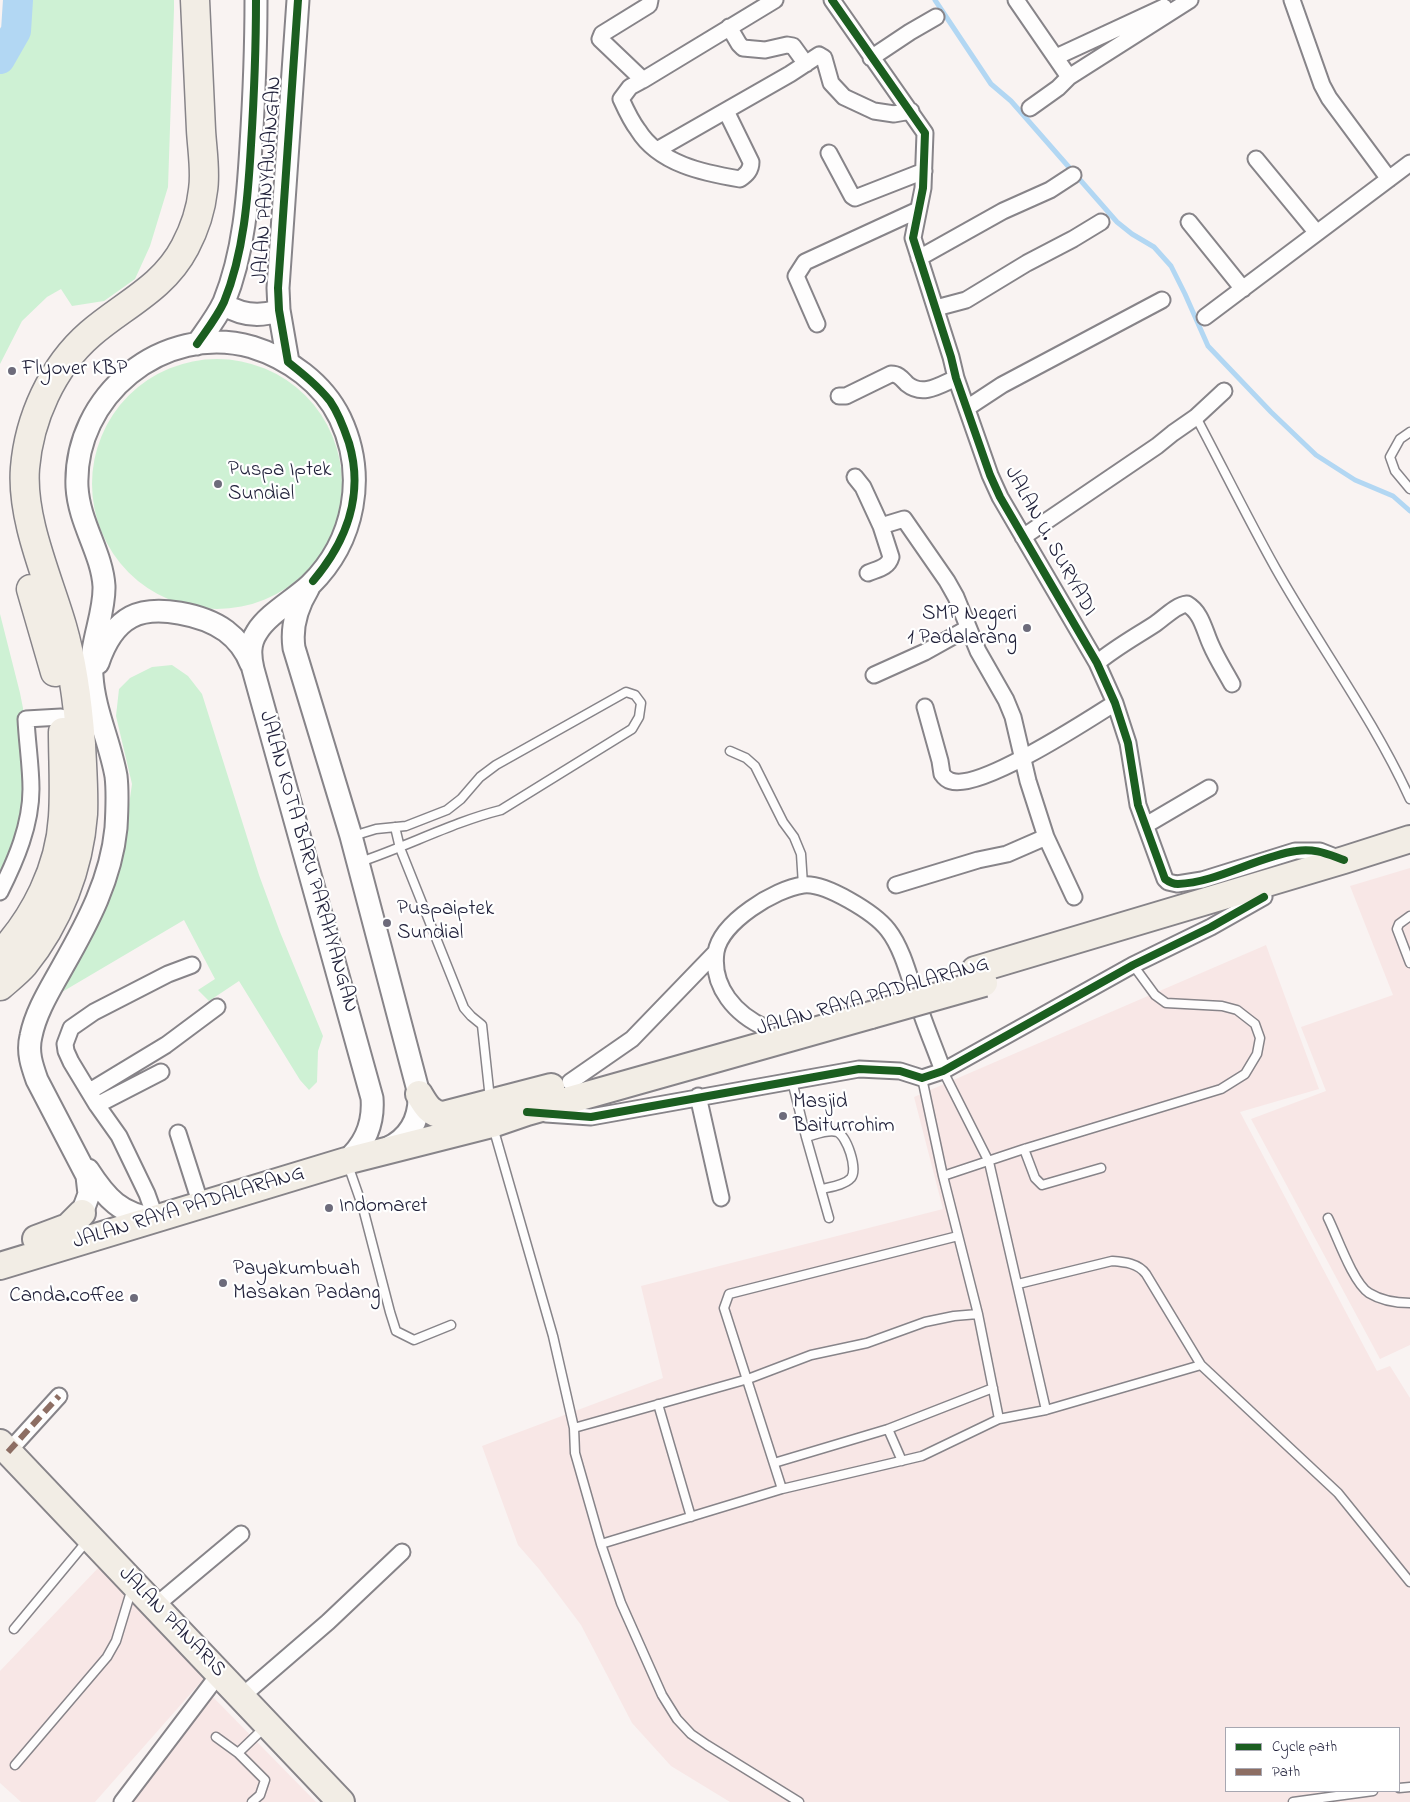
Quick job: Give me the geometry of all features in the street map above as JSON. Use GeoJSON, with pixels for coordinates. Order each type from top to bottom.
{"type":"FeatureCollection","features":[{"type":"Feature","properties":{"kind":"highway"},"geometry":{"type":"LineString","coordinates":[[0,955],[30,918],[46,887],[58,851],[63,818],[61,717],[54,666],[11,513],[9,483],[12,454],[18,423],[28,395],[44,367],[62,344],[93,314],[123,296],[157,265],[168,250],[178,229],[184,209],[186,167],[180,0]]}},
{"type":"Feature","properties":{"kind":"highway"},"geometry":{"type":"LineString","coordinates":[[0,986],[22,966],[48,930],[64,896],[77,854],[83,814],[83,771],[78,698],[63,628],[43,572],[25,500],[26,452],[32,427],[43,399],[54,378],[69,357],[90,334],[127,308],[174,266],[186,246],[196,220],[204,189],[195,0]]}},
{"type":"Feature","properties":{"kind":"highway","name":"JALAN RAYA PADALARANG"},"geometry":{"type":"LineString","coordinates":[[979,976],[1410,839]]}},
{"type":"Feature","properties":{"kind":"highway","name":"JALAN RAYA PADALARANG"},"geometry":{"type":"LineString","coordinates":[[419,1094],[430,1111],[439,1115],[526,1112],[870,1008],[1264,897],[1410,852]]}},
{"type":"Feature","properties":{"kind":"highway","name":"JALAN RAYA PADALARANG"},"geometry":{"type":"LineString","coordinates":[[0,1266],[378,1152],[492,1113],[570,1082],[766,1028],[870,1008]]}},
{"type":"Feature","properties":{"kind":"highway","name":"JALAN RAYA PADALARANG"},"geometry":{"type":"LineString","coordinates":[[0,1252],[63,1229],[72,1224],[82,1213]]}},
{"type":"Feature","properties":{"kind":"highway","name":"JALAN PANARIS"},"geometry":{"type":"LineString","coordinates":[[4,1448],[341,1802]]}},
{"type":"Feature","properties":{"kind":"main road","name":"JALAN PANYAWANGAN"},"geometry":{"type":"LineString","coordinates":[[197,344],[223,304],[239,249],[248,188],[256,70],[256,0]]}},
{"type":"Feature","properties":{"kind":"main road","name":"JALAN PANYAWANGAN"},"geometry":{"type":"LineString","coordinates":[[288,362],[279,310],[279,280],[298,0]]}},
{"type":"Feature","properties":{"kind":"main road"},"geometry":{"type":"LineString","coordinates":[[223,304],[240,313],[250,315],[265,314],[279,310]]}},
{"type":"Feature","properties":{"kind":"main road","name":"JALAN KOTA BARU PARAHYANGAN"},"geometry":{"type":"LineString","coordinates":[[100,717],[92,685],[91,664],[92,648],[104,590],[102,573],[82,516],[77,485],[80,451],[91,420],[100,404],[126,376],[159,356],[178,348],[197,344],[219,343],[244,345],[268,352],[288,362],[308,378],[331,403],[340,417],[346,432],[354,463],[355,490],[345,531],[335,552],[313,581],[302,600],[293,628],[293,642],[295,654],[351,836],[419,1094]]}},
{"type":"Feature","properties":{"kind":"main road","name":"JALAN KOTA BARU PARAHYANGAN"},"geometry":{"type":"LineString","coordinates":[[313,581],[258,630],[252,641],[250,652],[253,669],[371,1092],[372,1109],[368,1129],[359,1148],[346,1161]]}},
{"type":"Feature","properties":{"kind":"main road"},"geometry":{"type":"LineString","coordinates":[[82,1213],[88,1199],[89,1182],[82,1163],[34,1073],[30,1058],[30,1042],[35,1022],[45,999],[83,931],[96,903],[106,878],[112,852],[117,812],[116,783],[113,764],[100,717],[96,686],[97,670],[102,653],[120,625],[138,614],[169,612],[210,622],[227,632],[245,651],[253,669]]}},
{"type":"Feature","properties":{"kind":"main road","name":"JALAN RAYA PADALARANG"},"geometry":{"type":"LineString","coordinates":[[378,1152],[395,1145],[409,1133],[417,1118],[419,1094]]}},
{"type":"Feature","properties":{"kind":"main road"},"geometry":{"type":"LineString","coordinates":[[60,1122],[92,1176],[112,1202],[133,1215],[156,1219]]}},
{"type":"Feature","properties":{"kind":"street"},"geometry":{"type":"LineString","coordinates":[[643,80],[600,40],[602,34],[649,5],[650,0]]}},
{"type":"Feature","properties":{"kind":"street"},"geometry":{"type":"LineString","coordinates":[[726,111],[752,162],[747,174],[740,179],[676,163],[657,150],[638,132],[621,99],[630,87],[775,0]]}},
{"type":"Feature","properties":{"kind":"street","name":"JALAN U. SURYADI"},"geometry":{"type":"LineString","coordinates":[[832,0],[925,133],[923,188],[913,238],[956,378],[994,482],[1023,537],[1096,663],[1115,702],[1128,743],[1138,805],[1162,875],[1168,882],[1177,884],[1202,880],[1295,851],[1320,851],[1344,860]]}},
{"type":"Feature","properties":{"kind":"street"},"geometry":{"type":"LineString","coordinates":[[1016,0],[1069,77]]}},
{"type":"Feature","properties":{"kind":"street"},"geometry":{"type":"LineString","coordinates":[[1056,57],[1179,0]]}},
{"type":"Feature","properties":{"kind":"street"},"geometry":{"type":"LineString","coordinates":[[1030,108],[1058,88],[1069,77],[1190,0]]}},
{"type":"Feature","properties":{"kind":"street"},"geometry":{"type":"LineString","coordinates":[[1292,0],[1322,85],[1329,98],[1389,178]]}},
{"type":"Feature","properties":{"kind":"street"},"geometry":{"type":"LineString","coordinates":[[871,58],[936,17]]}},
{"type":"Feature","properties":{"kind":"street"},"geometry":{"type":"LineString","coordinates":[[729,27],[739,44],[744,48],[765,50],[787,45],[793,46],[806,64]]}},
{"type":"Feature","properties":{"kind":"street"},"geometry":{"type":"LineString","coordinates":[[657,150],[817,56],[823,57],[832,83],[839,93],[874,111],[894,114],[911,111]]}},
{"type":"Feature","properties":{"kind":"street"},"geometry":{"type":"LineString","coordinates":[[829,153],[854,198],[924,170]]}},
{"type":"Feature","properties":{"kind":"street"},"geometry":{"type":"LineString","coordinates":[[1256,159],[1317,233]]}},
{"type":"Feature","properties":{"kind":"street"},"geometry":{"type":"LineString","coordinates":[[1205,317],[1410,163]]}},
{"type":"Feature","properties":{"kind":"street"},"geometry":{"type":"LineString","coordinates":[[919,258],[989,219],[1050,190],[1074,175]]}},
{"type":"Feature","properties":{"kind":"street"},"geometry":{"type":"LineString","coordinates":[[817,324],[796,276],[805,262],[918,210]]}},
{"type":"Feature","properties":{"kind":"street"},"geometry":{"type":"LineString","coordinates":[[936,308],[966,300],[1027,263],[1101,222]]}},
{"type":"Feature","properties":{"kind":"street"},"geometry":{"type":"LineString","coordinates":[[1189,222],[1243,288]]}},
{"type":"Feature","properties":{"kind":"street"},"geometry":{"type":"LineString","coordinates":[[967,408],[1002,385],[1162,300]]}},
{"type":"Feature","properties":{"kind":"street"},"geometry":{"type":"LineString","coordinates":[[838,396],[846,396],[891,374],[899,375],[919,391],[927,390],[956,378]]}},
{"type":"Feature","properties":{"kind":"street"},"geometry":{"type":"LineString","coordinates":[[1023,537],[1120,472],[1196,417],[1224,391]]}},
{"type":"Feature","properties":{"kind":"street"},"geometry":{"type":"LineString","coordinates":[[855,477],[881,526],[891,557],[888,564],[868,573]]}},
{"type":"Feature","properties":{"kind":"street"},"geometry":{"type":"LineString","coordinates":[[881,526],[901,518],[906,520],[956,597],[968,628],[1013,717],[1022,759],[1046,838],[1074,897]]}},
{"type":"Feature","properties":{"kind":"street"},"geometry":{"type":"LineString","coordinates":[[1096,663],[1182,605],[1187,604],[1194,609],[1201,619],[1220,663],[1232,684]]}},
{"type":"Feature","properties":{"kind":"street"},"geometry":{"type":"LineString","coordinates":[[874,675],[925,652],[968,628]]}},
{"type":"Feature","properties":{"kind":"street"},"geometry":{"type":"LineString","coordinates":[[924,707],[942,774],[952,782],[966,780],[1022,759],[1115,702]]}},
{"type":"Feature","properties":{"kind":"street"},"geometry":{"type":"LineString","coordinates":[[0,892],[17,858],[27,823],[31,790],[26,719],[61,717]]}},
{"type":"Feature","properties":{"kind":"street"},"geometry":{"type":"LineString","coordinates":[[1146,825],[1209,788]]}},
{"type":"Feature","properties":{"kind":"street"},"geometry":{"type":"LineString","coordinates":[[896,885],[978,860],[1007,854],[1046,838]]}},
{"type":"Feature","properties":{"kind":"street"},"geometry":{"type":"LineString","coordinates":[[570,1082],[632,1039],[716,952],[727,930],[757,904],[774,895],[803,885],[838,894],[863,910],[888,930],[907,970],[943,1071]]}},
{"type":"Feature","properties":{"kind":"street"},"geometry":{"type":"LineString","coordinates":[[526,1112],[591,1117],[698,1096],[858,1069],[900,1072],[922,1078],[943,1071],[1134,965],[1211,927],[1264,897]]}},
{"type":"Feature","properties":{"kind":"street"},"geometry":{"type":"LineString","coordinates":[[716,952],[719,980],[729,1001],[751,1022],[766,1028]]}},
{"type":"Feature","properties":{"kind":"street"},"geometry":{"type":"LineString","coordinates":[[156,1219],[120,1136],[97,1105],[66,1051],[65,1044],[71,1028],[94,1012],[168,974],[192,965]]}},
{"type":"Feature","properties":{"kind":"street"},"geometry":{"type":"LineString","coordinates":[[90,1091],[166,1045],[217,1007]]}},
{"type":"Feature","properties":{"kind":"street"},"geometry":{"type":"LineString","coordinates":[[97,1105],[161,1072]]}},
{"type":"Feature","properties":{"kind":"street"},"geometry":{"type":"LineString","coordinates":[[698,1096],[721,1198]]}},
{"type":"Feature","properties":{"kind":"street"},"geometry":{"type":"LineString","coordinates":[[178,1133],[201,1205]]}},
{"type":"Feature","properties":{"kind":"street"},"geometry":{"type":"LineString","coordinates":[[4,1448],[59,1396]]}},
{"type":"Feature","properties":{"kind":"street"},"geometry":{"type":"LineString","coordinates":[[155,1606],[241,1534]]}},
{"type":"Feature","properties":{"kind":"street"},"geometry":{"type":"LineString","coordinates":[[241,1697],[328,1622],[402,1552]]}},
{"type":"Feature","properties":{"kind":"street"},"geometry":{"type":"LineString","coordinates":[[122,1802],[219,1674]]}},
{"type":"Feature","properties":{"kind":"lane"},"geometry":{"type":"LineString","coordinates":[[1196,417],[1276,570],[1374,730],[1395,767],[1410,800]]}},
{"type":"Feature","properties":{"kind":"lane"},"geometry":{"type":"LineString","coordinates":[[1410,432],[1400,439],[1390,456],[1394,471],[1410,489]]}},
{"type":"Feature","properties":{"kind":"lane"},"geometry":{"type":"LineString","coordinates":[[351,836],[376,829],[419,822],[447,810],[461,799],[480,777],[496,766],[626,692],[635,695],[641,703],[639,717],[632,729],[501,810],[481,815],[400,848],[358,862]]}},
{"type":"Feature","properties":{"kind":"lane"},"geometry":{"type":"LineString","coordinates":[[730,750],[746,758],[755,766],[783,822],[794,838],[801,854],[803,885]]}},
{"type":"Feature","properties":{"kind":"lane"},"geometry":{"type":"LineString","coordinates":[[395,827],[400,848],[464,1008],[470,1016],[482,1025],[492,1113],[554,1336],[574,1428],[575,1452],[601,1544],[621,1603],[662,1695],[677,1719],[691,1734],[707,1745],[798,1802]]}},
{"type":"Feature","properties":{"kind":"lane"},"geometry":{"type":"LineString","coordinates":[[1410,916],[1399,924],[1397,929],[1410,963]]}},
{"type":"Feature","properties":{"kind":"lane"},"geometry":{"type":"LineString","coordinates":[[943,1176],[1024,1149],[1221,1089],[1244,1074],[1257,1054],[1260,1038],[1255,1024],[1237,1010],[1222,1006],[1166,1004],[1155,995],[1134,965]]}},
{"type":"Feature","properties":{"kind":"lane"},"geometry":{"type":"LineString","coordinates":[[943,1071],[989,1162],[1046,1410]]}},
{"type":"Feature","properties":{"kind":"lane"},"geometry":{"type":"LineString","coordinates":[[922,1078],[943,1176],[978,1314],[999,1419]]}},
{"type":"Feature","properties":{"kind":"lane"},"geometry":{"type":"LineString","coordinates":[[792,1081],[830,1218]]}},
{"type":"Feature","properties":{"kind":"lane"},"geometry":{"type":"LineString","coordinates":[[806,1137],[829,1131],[837,1132],[845,1140],[854,1167],[852,1176],[847,1181],[822,1189]]}},
{"type":"Feature","properties":{"kind":"lane"},"geometry":{"type":"LineString","coordinates":[[1024,1149],[1036,1178],[1042,1185],[1101,1168]]}},
{"type":"Feature","properties":{"kind":"lane"},"geometry":{"type":"LineString","coordinates":[[346,1161],[363,1208],[396,1331],[414,1340],[451,1325]]}},
{"type":"Feature","properties":{"kind":"lane"},"geometry":{"type":"LineString","coordinates":[[1328,1218],[1358,1282],[1369,1292],[1392,1303],[1410,1303]]}},
{"type":"Feature","properties":{"kind":"lane"},"geometry":{"type":"LineString","coordinates":[[782,1489],[724,1308],[729,1294],[958,1236]]}},
{"type":"Feature","properties":{"kind":"lane"},"geometry":{"type":"LineString","coordinates":[[1018,1284],[1112,1261],[1126,1262],[1138,1266],[1146,1274],[1201,1365],[1338,1493],[1410,1582]]}},
{"type":"Feature","properties":{"kind":"lane"},"geometry":{"type":"LineString","coordinates":[[574,1428],[748,1379],[811,1356],[867,1344],[925,1322],[954,1316],[978,1314]]}},
{"type":"Feature","properties":{"kind":"lane"},"geometry":{"type":"LineString","coordinates":[[601,1544],[782,1489],[922,1456],[999,1419],[1046,1410],[1201,1365]]}},
{"type":"Feature","properties":{"kind":"lane"},"geometry":{"type":"LineString","coordinates":[[774,1463],[888,1429],[993,1388]]}},
{"type":"Feature","properties":{"kind":"lane"},"geometry":{"type":"LineString","coordinates":[[658,1404],[691,1518]]}},
{"type":"Feature","properties":{"kind":"lane"},"geometry":{"type":"LineString","coordinates":[[888,1429],[902,1461]]}},
{"type":"Feature","properties":{"kind":"lane"},"geometry":{"type":"LineString","coordinates":[[14,1629],[90,1538]]}},
{"type":"Feature","properties":{"kind":"lane"},"geometry":{"type":"LineString","coordinates":[[15,1765],[107,1657],[116,1641],[129,1593],[134,1584]]}},
{"type":"Feature","properties":{"kind":"lane"},"geometry":{"type":"LineString","coordinates":[[238,1753],[268,1724]]}},
{"type":"Feature","properties":{"kind":"lane"},"geometry":{"type":"LineString","coordinates":[[216,1737],[238,1753],[265,1780],[260,1795],[252,1802]]}},
{"type":"Feature","properties":{"kind":"lane"},"geometry":{"type":"LineString","coordinates":[[1293,1802],[1366,1792]]}},
{"type":"Feature","properties":{"kind":"shaded area"},"geometry":{"type":"Polygon","coordinates":[[[1410,868],[1410,1345],[1380,1359],[1251,1119],[1326,1091],[1301,1027],[1393,995],[1350,886],[1410,868]]]}},
{"type":"Feature","properties":{"kind":"shaded area"},"geometry":{"type":"Polygon","coordinates":[[[1266,945],[1319,1089],[1240,1112],[1377,1371],[1390,1366],[1410,1398],[1410,1802],[730,1802],[671,1766],[632,1723],[581,1625],[539,1569],[518,1545],[482,1446],[663,1378],[641,1286],[943,1209],[914,1097],[1266,945]]]}},
{"type":"Feature","properties":{"kind":"shaded area"},"geometry":{"type":"Polygon","coordinates":[[[99,1567],[207,1675],[95,1802],[21,1802],[0,1783],[0,1671],[99,1567]]]}},
{"type":"Feature","properties":{"kind":"shaded area"},"geometry":{"type":"Polygon","coordinates":[[[210,1694],[316,1802],[124,1802],[210,1694]]]}},
{"type":"Feature","properties":{"kind":"green space"},"geometry":{"type":"Polygon","coordinates":[[[9,0],[174,0],[174,9],[168,187],[150,246],[135,279],[104,301],[72,306],[61,289],[47,297],[22,321],[0,364],[0,48],[8,35],[9,0]]]}},
{"type":"Feature","properties":{"kind":"green space"},"geometry":{"type":"Polygon","coordinates":[[[217,359],[241,362],[265,369],[286,380],[305,396],[321,415],[332,436],[339,460],[342,484],[339,508],[332,532],[321,553],[305,572],[286,588],[265,599],[241,606],[217,609],[193,606],[169,599],[148,588],[129,572],[113,553],[102,532],[95,508],[92,484],[95,460],[102,436],[113,415],[129,396],[148,380],[169,369],[193,362],[217,359]]]}},
{"type":"Feature","properties":{"kind":"green space"},"geometry":{"type":"Polygon","coordinates":[[[0,614],[20,693],[36,774],[38,806],[24,861],[0,900],[0,614]]]}},
{"type":"Feature","properties":{"kind":"green space"},"geometry":{"type":"Polygon","coordinates":[[[172,665],[188,676],[202,694],[259,875],[280,932],[323,1036],[318,1051],[317,1082],[309,1090],[300,1080],[239,981],[209,1001],[198,990],[215,979],[184,920],[62,992],[96,928],[123,847],[132,784],[116,716],[119,689],[130,678],[152,667],[172,665]]]}},
{"type":"Feature","properties":{"kind":"waterway"},"geometry":{"type":"LineString","coordinates":[[0,59],[16,31],[18,0]]}},
{"type":"Feature","properties":{"kind":"waterway"},"geometry":{"type":"LineString","coordinates":[[935,0],[991,84],[1011,101],[1117,222],[1132,234],[1154,247],[1171,266],[1208,346],[1271,412],[1316,455],[1355,480],[1393,496],[1410,511]]}},
{"type":"Feature","properties":{"kind":"marked path"},"geometry":{"type":"LineString","coordinates":[[8,1452],[59,1396]]}},
{"type":"Feature","properties":{"kind":"cycle path"},"geometry":{"type":"LineString","coordinates":[[197,344],[224,302],[241,245],[250,165],[255,73],[256,0]]}},
{"type":"Feature","properties":{"kind":"cycle path"},"geometry":{"type":"LineString","coordinates":[[298,0],[278,288],[279,310],[288,362],[320,390],[336,411],[349,443],[354,480],[353,499],[343,533],[335,550],[313,581]]}},
{"type":"Feature","properties":{"kind":"cycle path"},"geometry":{"type":"LineString","coordinates":[[832,0],[925,133],[923,188],[913,238],[956,378],[990,475],[1000,497],[1097,663],[1115,703],[1128,743],[1138,805],[1165,879],[1176,884],[1207,879],[1267,858],[1303,850],[1315,851],[1344,860]]}},
{"type":"Feature","properties":{"kind":"cycle path"},"geometry":{"type":"LineString","coordinates":[[527,1112],[591,1117],[859,1069],[900,1071],[922,1078],[943,1071],[1133,965],[1211,927],[1264,897]]}},
{"type":"Feature","properties":{"kind":"place","name":"Flyover KBP"},"geometry":{"type":"Point","coordinates":[12,371]}},
{"type":"Feature","properties":{"kind":"place","name":"Puspa Iptek Sundial"},"geometry":{"type":"Point","coordinates":[218,484]}},
{"type":"Feature","properties":{"kind":"place","name":"SMP Negeri 1 Padalarang"},"geometry":{"type":"Point","coordinates":[1027,628]}},
{"type":"Feature","properties":{"kind":"place","name":"Puspaiptek Sundial"},"geometry":{"type":"Point","coordinates":[387,923]}},
{"type":"Feature","properties":{"kind":"place","name":"Masjid Baiturrohim"},"geometry":{"type":"Point","coordinates":[783,1116]}},
{"type":"Feature","properties":{"kind":"place","name":"Indomaret"},"geometry":{"type":"Point","coordinates":[329,1208]}},
{"type":"Feature","properties":{"kind":"place","name":"Payakumbuah Masakan Padang"},"geometry":{"type":"Point","coordinates":[223,1283]}},
{"type":"Feature","properties":{"kind":"place","name":"Canda.coffee"},"geometry":{"type":"Point","coordinates":[134,1298]}}]}
